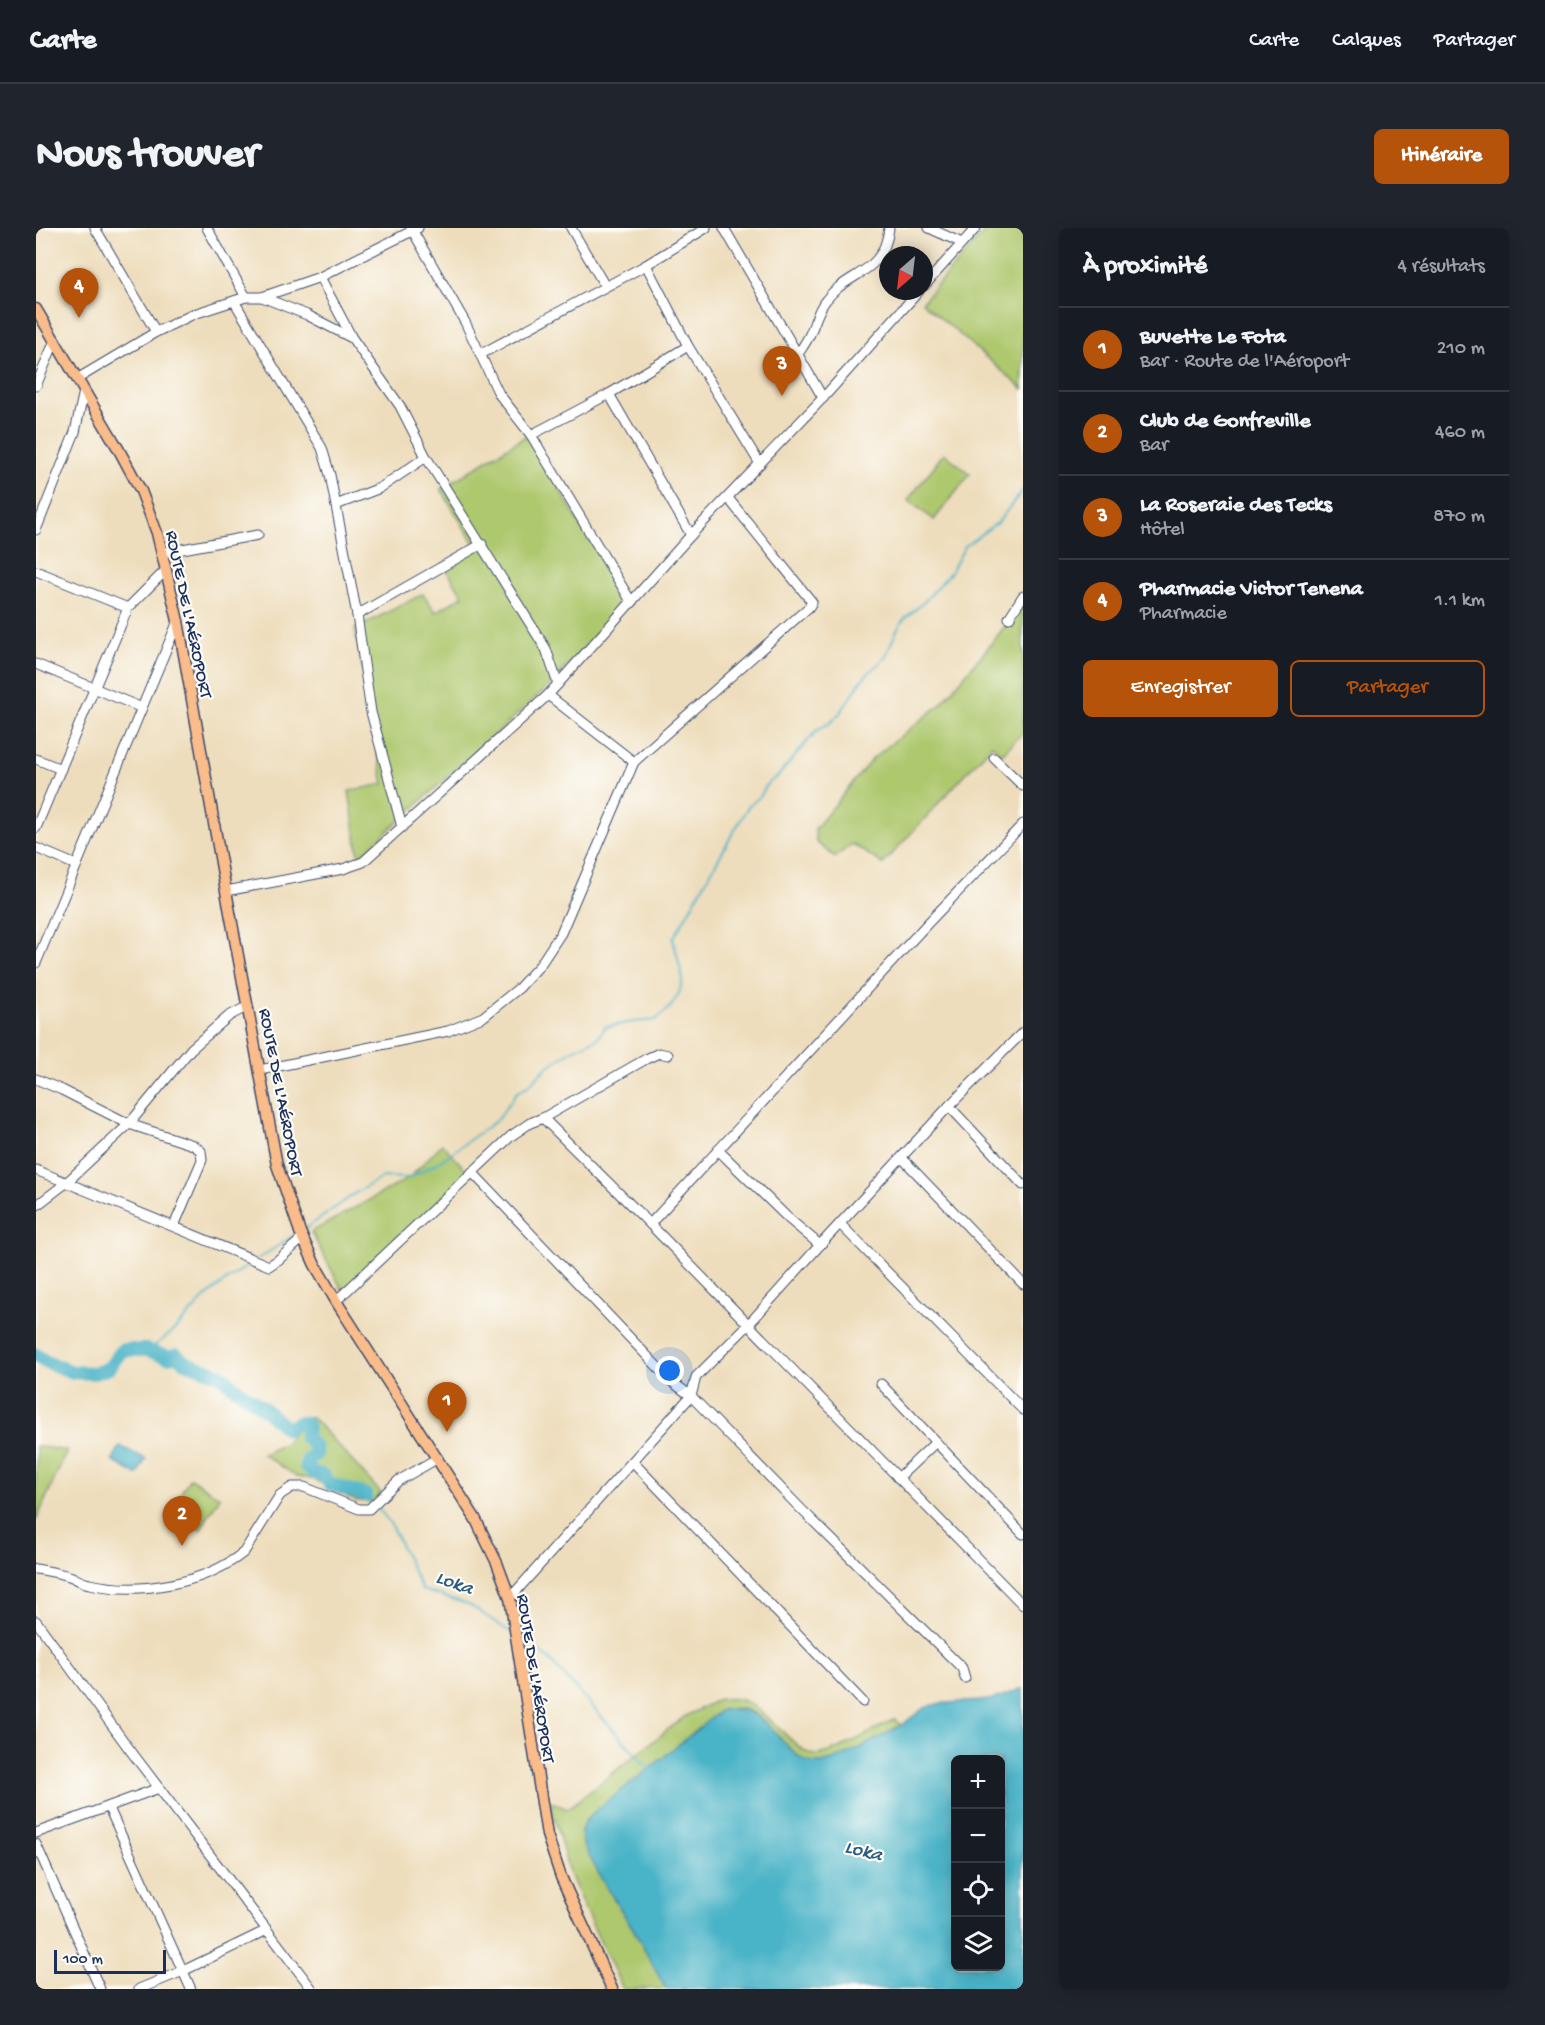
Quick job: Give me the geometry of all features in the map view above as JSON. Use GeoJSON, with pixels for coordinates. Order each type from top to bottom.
{"type":"FeatureCollection","features":[{"type":"Feature","properties":{"kind":"main road","name":"ROUTE DE L'AÉROPORT"},"geometry":{"type":"LineString","coordinates":[[36,309],[141,491],[157,533],[178,621],[277,1165],[294,1218],[315,1265],[336,1301],[475,1518],[497,1563],[510,1598],[547,1835],[561,1877],[612,1989]]}},
{"type":"Feature","properties":{"kind":"street"},"geometry":{"type":"LineString","coordinates":[[96,228],[156,332]]}},
{"type":"Feature","properties":{"kind":"street"},"geometry":{"type":"LineString","coordinates":[[207,228],[246,297]]}},
{"type":"Feature","properties":{"kind":"street"},"geometry":{"type":"LineString","coordinates":[[571,228],[605,286]]}},
{"type":"Feature","properties":{"kind":"street"},"geometry":{"type":"LineString","coordinates":[[482,354],[646,266],[706,228]]}},
{"type":"Feature","properties":{"kind":"street"},"geometry":{"type":"LineString","coordinates":[[724,228],[823,398]]}},
{"type":"Feature","properties":{"kind":"street"},"geometry":{"type":"LineString","coordinates":[[798,354],[808,338],[823,303],[830,295],[875,262],[886,244],[888,228]]}},
{"type":"Feature","properties":{"kind":"street"},"geometry":{"type":"LineString","coordinates":[[929,228],[962,243]]}},
{"type":"Feature","properties":{"kind":"street"},"geometry":{"type":"LineString","coordinates":[[933,276],[976,228]]}},
{"type":"Feature","properties":{"kind":"street"},"geometry":{"type":"LineString","coordinates":[[77,379],[156,332],[194,314],[246,297],[262,297],[320,277],[414,229],[482,354],[499,394],[531,435],[632,603]]}},
{"type":"Feature","properties":{"kind":"street"},"geometry":{"type":"LineString","coordinates":[[646,266],[688,346],[760,464]]}},
{"type":"Feature","properties":{"kind":"street"},"geometry":{"type":"LineString","coordinates":[[320,277],[352,338],[400,406],[426,457],[546,649],[558,684]]}},
{"type":"Feature","properties":{"kind":"street"},"geometry":{"type":"LineString","coordinates":[[262,297],[308,315],[352,338]]}},
{"type":"Feature","properties":{"kind":"street"},"geometry":{"type":"LineString","coordinates":[[226,891],[343,869],[363,862],[548,695],[691,535],[823,398],[911,300]]}},
{"type":"Feature","properties":{"kind":"street"},"geometry":{"type":"LineString","coordinates":[[234,301],[322,448],[330,475],[357,615],[371,712],[402,827]]}},
{"type":"Feature","properties":{"kind":"street"},"geometry":{"type":"LineString","coordinates":[[36,386],[41,362],[55,340]]}},
{"type":"Feature","properties":{"kind":"street"},"geometry":{"type":"LineString","coordinates":[[531,435],[609,394],[688,346]]}},
{"type":"Feature","properties":{"kind":"street"},"geometry":{"type":"LineString","coordinates":[[36,530],[75,432],[84,391]]}},
{"type":"Feature","properties":{"kind":"street"},"geometry":{"type":"LineString","coordinates":[[609,394],[691,535]]}},
{"type":"Feature","properties":{"kind":"street"},"geometry":{"type":"LineString","coordinates":[[336,505],[380,488],[426,457]]}},
{"type":"Feature","properties":{"kind":"street"},"geometry":{"type":"LineString","coordinates":[[260,1070],[448,1031],[483,1017],[519,988],[540,965],[561,933],[634,762],[812,602],[728,498]]}},
{"type":"Feature","properties":{"kind":"street"},"geometry":{"type":"LineString","coordinates":[[161,553],[258,535]]}},
{"type":"Feature","properties":{"kind":"street"},"geometry":{"type":"LineString","coordinates":[[357,615],[482,544]]}},
{"type":"Feature","properties":{"kind":"street"},"geometry":{"type":"LineString","coordinates":[[36,571],[128,608]]}},
{"type":"Feature","properties":{"kind":"street"},"geometry":{"type":"LineString","coordinates":[[36,828],[128,608],[165,571]]}},
{"type":"Feature","properties":{"kind":"street"},"geometry":{"type":"LineString","coordinates":[[1009,618],[1023,597]]}},
{"type":"Feature","properties":{"kind":"street"},"geometry":{"type":"LineString","coordinates":[[36,963],[40,941],[76,865],[178,621]]}},
{"type":"Feature","properties":{"kind":"street"},"geometry":{"type":"LineString","coordinates":[[36,664],[142,708]]}},
{"type":"Feature","properties":{"kind":"street"},"geometry":{"type":"LineString","coordinates":[[548,695],[634,762]]}},
{"type":"Feature","properties":{"kind":"street"},"geometry":{"type":"LineString","coordinates":[[994,758],[1023,786]]}},
{"type":"Feature","properties":{"kind":"street"},"geometry":{"type":"LineString","coordinates":[[36,759],[61,769]]}},
{"type":"Feature","properties":{"kind":"street"},"geometry":{"type":"LineString","coordinates":[[650,1224],[913,939],[1023,824]]}},
{"type":"Feature","properties":{"kind":"street"},"geometry":{"type":"LineString","coordinates":[[36,848],[76,865]]}},
{"type":"Feature","properties":{"kind":"street"},"geometry":{"type":"LineString","coordinates":[[36,1206],[66,1183],[129,1124],[191,1049],[229,1016],[248,1006]]}},
{"type":"Feature","properties":{"kind":"street"},"geometry":{"type":"LineString","coordinates":[[510,1598],[691,1396],[696,1377],[748,1325],[949,1106],[1023,1032]]}},
{"type":"Feature","properties":{"kind":"street"},"geometry":{"type":"LineString","coordinates":[[336,1301],[510,1136],[646,1059],[659,1053],[668,1055]]}},
{"type":"Feature","properties":{"kind":"street"},"geometry":{"type":"LineString","coordinates":[[36,1079],[129,1124],[193,1145],[201,1151],[202,1160],[174,1226]]}},
{"type":"Feature","properties":{"kind":"street"},"geometry":{"type":"LineString","coordinates":[[949,1106],[1023,1185]]}},
{"type":"Feature","properties":{"kind":"street"},"geometry":{"type":"LineString","coordinates":[[543,1118],[1023,1605]]}},
{"type":"Feature","properties":{"kind":"street"},"geometry":{"type":"LineString","coordinates":[[718,1150],[789,1219],[820,1245]]}},
{"type":"Feature","properties":{"kind":"street"},"geometry":{"type":"LineString","coordinates":[[902,1158],[1023,1284]]}},
{"type":"Feature","properties":{"kind":"street"},"geometry":{"type":"LineString","coordinates":[[36,1170],[269,1266],[303,1238]]}},
{"type":"Feature","properties":{"kind":"street"},"geometry":{"type":"LineString","coordinates":[[472,1172],[672,1382],[691,1396],[801,1509],[962,1668],[964,1678]]}},
{"type":"Feature","properties":{"kind":"street"},"geometry":{"type":"LineString","coordinates":[[841,1224],[1023,1410]]}},
{"type":"Feature","properties":{"kind":"street"},"geometry":{"type":"LineString","coordinates":[[881,1384],[1023,1534]]}},
{"type":"Feature","properties":{"kind":"street"},"geometry":{"type":"LineString","coordinates":[[898,1478],[936,1442]]}},
{"type":"Feature","properties":{"kind":"street"},"geometry":{"type":"LineString","coordinates":[[36,1569],[72,1577],[87,1584],[110,1587],[152,1586],[199,1578],[236,1559],[244,1552],[280,1495],[292,1488],[303,1486],[359,1509],[369,1509],[398,1480],[438,1458]]}},
{"type":"Feature","properties":{"kind":"street"},"geometry":{"type":"LineString","coordinates":[[633,1462],[863,1702]]}},
{"type":"Feature","properties":{"kind":"street"},"geometry":{"type":"LineString","coordinates":[[36,1621],[159,1788],[312,1989]]}},
{"type":"Feature","properties":{"kind":"street"},"geometry":{"type":"LineString","coordinates":[[36,1833],[159,1788]]}},
{"type":"Feature","properties":{"kind":"street"},"geometry":{"type":"LineString","coordinates":[[109,1808],[191,1989]]}},
{"type":"Feature","properties":{"kind":"street"},"geometry":{"type":"LineString","coordinates":[[36,1844],[100,1989]]}},
{"type":"Feature","properties":{"kind":"street"},"geometry":{"type":"LineString","coordinates":[[139,1989],[183,1971],[267,1930]]}},
{"type":"Feature","properties":{"kind":"green space"},"geometry":{"type":"Polygon","coordinates":[[[988,228],[1023,228],[1023,389],[922,302],[933,300],[933,290],[988,228]]]}},
{"type":"Feature","properties":{"kind":"green space"},"geometry":{"type":"Polygon","coordinates":[[[527,435],[626,601],[552,683],[359,857],[349,791],[384,784],[355,629],[423,594],[436,612],[463,596],[443,564],[475,545],[441,489],[527,435]]]}},
{"type":"Feature","properties":{"kind":"green space"},"geometry":{"type":"Polygon","coordinates":[[[944,453],[970,474],[934,520],[908,500],[944,453]]]}},
{"type":"Feature","properties":{"kind":"green space"},"geometry":{"type":"Polygon","coordinates":[[[1023,603],[1023,733],[1002,754],[992,745],[883,864],[852,844],[835,857],[816,842],[815,829],[872,759],[940,705],[1023,603]]]}},
{"type":"Feature","properties":{"kind":"green space"},"geometry":{"type":"Polygon","coordinates":[[[442,1144],[470,1174],[344,1293],[311,1232],[409,1178],[442,1144]]]}},
{"type":"Feature","properties":{"kind":"green space"},"geometry":{"type":"Polygon","coordinates":[[[312,1417],[381,1493],[372,1502],[356,1501],[315,1480],[296,1476],[263,1454],[286,1443],[302,1419],[312,1417]]]}},
{"type":"Feature","properties":{"kind":"green space"},"geometry":{"type":"Polygon","coordinates":[[[36,1446],[67,1451],[36,1521],[36,1446]]]}},
{"type":"Feature","properties":{"kind":"green space"},"geometry":{"type":"Polygon","coordinates":[[[190,1478],[220,1497],[200,1530],[170,1510],[190,1478]]]}},
{"type":"Feature","properties":{"kind":"green space"},"geometry":{"type":"Polygon","coordinates":[[[719,1699],[738,1699],[748,1703],[799,1747],[815,1755],[843,1746],[895,1719],[901,1725],[862,1747],[822,1763],[801,1758],[754,1714],[741,1708],[721,1710],[596,1810],[584,1822],[581,1832],[602,1880],[632,1927],[666,1989],[623,1989],[567,1866],[550,1801],[567,1809],[684,1717],[719,1699]]]}},
{"type":"Feature","properties":{"kind":"water"},"geometry":{"type":"Polygon","coordinates":[[[120,1446],[146,1459],[137,1475],[112,1461],[120,1446]]]}},
{"type":"Feature","properties":{"kind":"water"},"geometry":{"type":"Polygon","coordinates":[[[1023,1688],[1023,1989],[666,1989],[583,1844],[581,1832],[584,1823],[596,1810],[721,1710],[739,1710],[754,1714],[766,1723],[796,1755],[807,1761],[820,1763],[839,1758],[862,1747],[929,1706],[942,1703],[974,1702],[1023,1688]]]}},
{"type":"Feature","properties":{"kind":"waterway"},"geometry":{"type":"LineString","coordinates":[[304,1230],[357,1192],[383,1177],[409,1178],[439,1162],[497,1120],[517,1092],[528,1086],[547,1067],[571,1051],[598,1038],[605,1027],[656,1020],[672,1005],[683,979],[673,939],[749,805],[760,797],[767,784],[777,777],[817,730],[830,723],[840,713],[864,677],[885,658],[903,620],[924,602],[951,572],[965,546],[998,522],[1023,490]]}},
{"type":"Feature","properties":{"kind":"waterway"},"geometry":{"type":"LineString","coordinates":[[258,1259],[296,1234]]}},
{"type":"Feature","properties":{"kind":"waterway"},"geometry":{"type":"LineString","coordinates":[[147,1350],[172,1332],[212,1291],[253,1262]]}},
{"type":"Feature","properties":{"kind":"waterway","name":"Loka"},"geometry":{"type":"LineString","coordinates":[[36,1355],[46,1362],[73,1372],[95,1373],[109,1368],[122,1350],[147,1350],[169,1357],[177,1355],[185,1362],[223,1376],[287,1429],[298,1423],[307,1424],[306,1438],[315,1447],[316,1454],[308,1459],[306,1466],[314,1473],[323,1475],[330,1484],[366,1495]]}},
{"type":"Feature","properties":{"kind":"waterway","name":"Loka"},"geometry":{"type":"LineString","coordinates":[[366,1495],[372,1501]]}},
{"type":"Feature","properties":{"kind":"waterway","name":"Loka"},"geometry":{"type":"LineString","coordinates":[[376,1505],[390,1523],[422,1590],[468,1604],[512,1633]]}},
{"type":"Feature","properties":{"kind":"waterway","name":"Loka"},"geometry":{"type":"LineString","coordinates":[[520,1638],[548,1658],[650,1770]]}},
{"type":"Feature","properties":{"kind":"place","name":"Pharmacie Victor Tenena"},"geometry":{"type":"Point","coordinates":[79,318]}},
{"type":"Feature","properties":{"kind":"place","name":"La Roseraie des Tecks"},"geometry":{"type":"Point","coordinates":[782,396]}},
{"type":"Feature","properties":{"kind":"place","name":"Buvette Le Fota"},"geometry":{"type":"Point","coordinates":[447,1432]}},
{"type":"Feature","properties":{"kind":"place","name":"Club de Gonfreville"},"geometry":{"type":"Point","coordinates":[182,1546]}}]}
